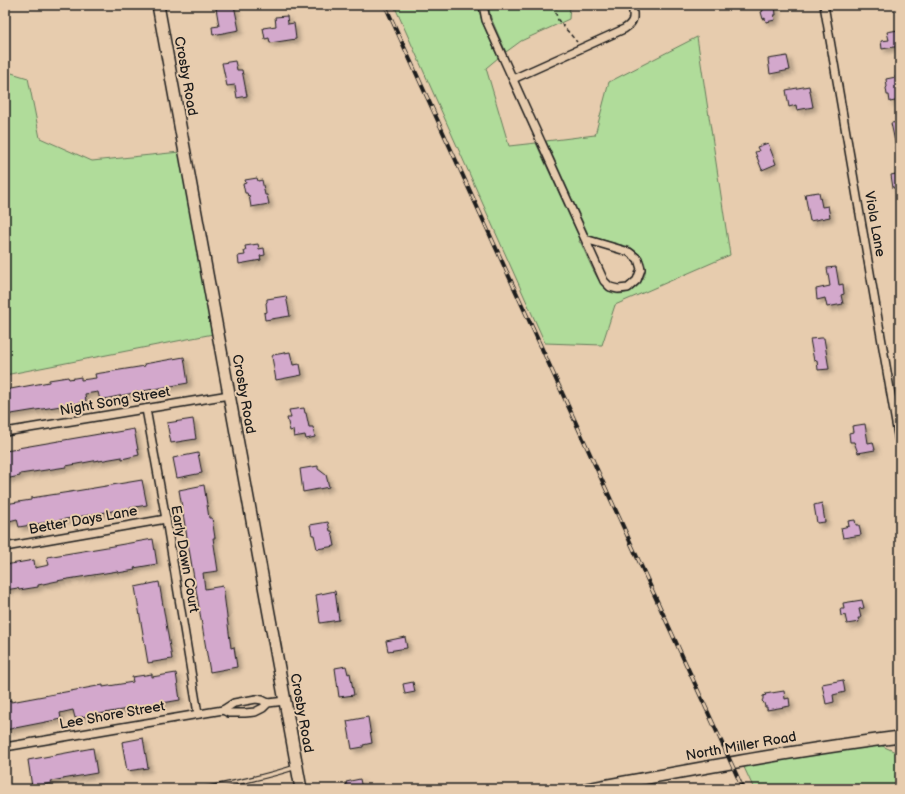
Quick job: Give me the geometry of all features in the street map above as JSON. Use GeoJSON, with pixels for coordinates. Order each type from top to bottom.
{"type":"FeatureCollection","features":[{"type":"Feature","properties":{"kind":"street","name":"Crosby Road"},"geometry":{"type":"LineString","coordinates":[[158,5],[301,789]]}},
{"type":"Feature","properties":{"kind":"street"},"geometry":{"type":"LineString","coordinates":[[483,5],[486,20],[513,79],[585,239],[604,281],[610,287],[618,289],[628,288],[637,280],[641,269],[638,259],[629,252],[585,239]]}},
{"type":"Feature","properties":{"kind":"street"},"geometry":{"type":"LineString","coordinates":[[513,79],[630,25],[634,14],[632,5]]}},
{"type":"Feature","properties":{"kind":"street","name":"Viola Lane"},"geometry":{"type":"LineString","coordinates":[[824,5],[900,447]]}},
{"type":"Feature","properties":{"kind":"street","name":"Night Song Street"},"geometry":{"type":"LineString","coordinates":[[5,432],[229,395]]}},
{"type":"Feature","properties":{"kind":"street","name":"Early Dawn Court"},"geometry":{"type":"LineString","coordinates":[[146,409],[166,519],[198,714]]}},
{"type":"Feature","properties":{"kind":"street","name":"Better Days Lane"},"geometry":{"type":"LineString","coordinates":[[5,546],[166,519]]}},
{"type":"Feature","properties":{"kind":"street"},"geometry":{"type":"LineString","coordinates":[[268,703],[256,699],[230,705],[223,710],[229,713],[255,712],[263,708],[268,703],[285,700]]}},
{"type":"Feature","properties":{"kind":"street"},"geometry":{"type":"LineString","coordinates":[[238,703],[239,713]]}},
{"type":"Feature","properties":{"kind":"street","name":"Lee Shore Street"},"geometry":{"type":"LineString","coordinates":[[5,747],[223,710]]}},
{"type":"Feature","properties":{"kind":"street","name":"North Miller Road"},"geometry":{"type":"LineString","coordinates":[[587,789],[818,748],[900,737]]}},
{"type":"Feature","properties":{"kind":"lane"},"geometry":{"type":"LineString","coordinates":[[205,789],[242,782],[297,767]]}},
{"type":"Feature","properties":{"kind":"path"},"geometry":{"type":"LineString","coordinates":[[556,5],[558,20],[582,48]]}},
{"type":"Feature","properties":{"kind":"green space"},"geometry":{"type":"Polygon","coordinates":[[[394,5],[478,5],[482,22],[498,58],[486,68],[509,146],[536,143],[580,239],[579,242],[581,243],[596,276],[604,288],[617,294],[626,293],[634,289],[641,282],[645,275],[645,266],[642,257],[630,247],[589,236],[546,141],[595,135],[609,82],[697,37],[730,255],[615,305],[602,345],[545,343],[394,5]]]}},
{"type":"Feature","properties":{"kind":"green space"},"geometry":{"type":"Polygon","coordinates":[[[488,5],[570,5],[569,19],[521,41],[506,52],[491,18],[488,5]]]}},
{"type":"Feature","properties":{"kind":"green space"},"geometry":{"type":"Polygon","coordinates":[[[5,71],[28,78],[40,138],[92,161],[180,152],[213,334],[5,375],[5,71]]]}},
{"type":"Feature","properties":{"kind":"green space"},"geometry":{"type":"Polygon","coordinates":[[[878,744],[900,754],[900,789],[754,789],[743,765],[878,744]]]}},
{"type":"Feature","properties":{"kind":"building"},"geometry":{"type":"Polygon","coordinates":[[[234,5],[239,30],[213,35],[212,27],[219,26],[216,8],[234,5]]]}},
{"type":"Feature","properties":{"kind":"building"},"geometry":{"type":"Polygon","coordinates":[[[762,5],[775,5],[775,20],[766,22],[765,18],[763,19],[761,12],[763,11],[762,5]]]}},
{"type":"Feature","properties":{"kind":"building"},"geometry":{"type":"Polygon","coordinates":[[[287,16],[288,24],[294,23],[296,39],[270,43],[269,38],[265,39],[263,28],[276,26],[275,17],[287,16]]]}},
{"type":"Feature","properties":{"kind":"building"},"geometry":{"type":"Polygon","coordinates":[[[898,30],[900,46],[882,49],[881,41],[889,40],[887,32],[898,30]]]}},
{"type":"Feature","properties":{"kind":"building"},"geometry":{"type":"Polygon","coordinates":[[[787,56],[790,70],[770,74],[768,59],[787,56]]]}},
{"type":"Feature","properties":{"kind":"building"},"geometry":{"type":"Polygon","coordinates":[[[235,61],[237,70],[242,70],[247,96],[237,98],[235,85],[227,86],[222,63],[235,61]]]}},
{"type":"Feature","properties":{"kind":"building"},"geometry":{"type":"Polygon","coordinates":[[[896,77],[900,100],[890,102],[889,95],[887,95],[886,79],[896,77]]]}},
{"type":"Feature","properties":{"kind":"building"},"geometry":{"type":"Polygon","coordinates":[[[809,86],[813,107],[797,110],[796,105],[789,107],[786,90],[809,86]]]}},
{"type":"Feature","properties":{"kind":"building"},"geometry":{"type":"Polygon","coordinates":[[[900,122],[900,150],[897,151],[891,123],[900,122]]]}},
{"type":"Feature","properties":{"kind":"building"},"geometry":{"type":"Polygon","coordinates":[[[768,143],[776,164],[762,170],[755,152],[759,151],[757,147],[768,143]]]}},
{"type":"Feature","properties":{"kind":"building"},"geometry":{"type":"Polygon","coordinates":[[[900,173],[900,187],[893,188],[891,175],[900,173]]]}},
{"type":"Feature","properties":{"kind":"building"},"geometry":{"type":"Polygon","coordinates":[[[257,178],[258,181],[262,180],[265,195],[267,195],[269,204],[251,207],[249,195],[248,196],[247,193],[245,193],[243,184],[246,183],[245,180],[257,178]]]}},
{"type":"Feature","properties":{"kind":"building"},"geometry":{"type":"Polygon","coordinates":[[[819,192],[822,207],[828,206],[830,217],[810,221],[805,194],[819,192]]]}},
{"type":"Feature","properties":{"kind":"building"},"geometry":{"type":"Polygon","coordinates":[[[258,244],[259,249],[264,248],[265,255],[260,256],[261,260],[239,264],[238,256],[245,255],[245,246],[258,244]]]}},
{"type":"Feature","properties":{"kind":"building"},"geometry":{"type":"Polygon","coordinates":[[[836,267],[839,285],[843,284],[844,294],[841,295],[843,304],[827,307],[825,298],[817,300],[816,289],[830,286],[827,268],[836,267]]]}},
{"type":"Feature","properties":{"kind":"building"},"geometry":{"type":"Polygon","coordinates":[[[286,296],[290,316],[265,320],[264,313],[267,312],[267,299],[286,296]]]}},
{"type":"Feature","properties":{"kind":"building"},"geometry":{"type":"Polygon","coordinates":[[[824,338],[829,369],[818,370],[817,360],[814,361],[810,339],[824,338]]]}},
{"type":"Feature","properties":{"kind":"building"},"geometry":{"type":"Polygon","coordinates":[[[290,352],[293,365],[300,364],[302,375],[276,380],[272,357],[273,355],[290,352]]]}},
{"type":"Feature","properties":{"kind":"building"},"geometry":{"type":"Polygon","coordinates":[[[184,357],[188,383],[100,400],[98,392],[85,394],[86,402],[5,415],[5,390],[68,377],[69,379],[81,377],[81,380],[96,378],[95,374],[145,366],[144,364],[184,357]]]}},
{"type":"Feature","properties":{"kind":"building"},"geometry":{"type":"Polygon","coordinates":[[[304,408],[309,427],[313,427],[315,437],[306,439],[305,435],[294,437],[293,430],[290,431],[287,418],[291,418],[289,410],[304,408]]]}},
{"type":"Feature","properties":{"kind":"building"},"geometry":{"type":"Polygon","coordinates":[[[193,419],[196,439],[171,443],[167,423],[193,419]]]}},
{"type":"Feature","properties":{"kind":"building"},"geometry":{"type":"Polygon","coordinates":[[[865,424],[868,443],[873,442],[875,450],[858,453],[854,442],[850,442],[849,433],[853,432],[852,426],[865,424]]]}},
{"type":"Feature","properties":{"kind":"building"},"geometry":{"type":"Polygon","coordinates":[[[134,429],[139,455],[122,459],[122,457],[99,460],[20,474],[20,476],[5,479],[5,451],[134,429]]]}},
{"type":"Feature","properties":{"kind":"building"},"geometry":{"type":"Polygon","coordinates":[[[198,453],[202,473],[177,478],[173,458],[198,453]]]}},
{"type":"Feature","properties":{"kind":"building"},"geometry":{"type":"Polygon","coordinates":[[[318,466],[318,469],[326,475],[329,487],[303,492],[300,469],[318,466]]]}},
{"type":"Feature","properties":{"kind":"building"},"geometry":{"type":"Polygon","coordinates":[[[142,480],[147,505],[19,527],[17,519],[5,522],[5,504],[31,500],[31,498],[142,480]]]}},
{"type":"Feature","properties":{"kind":"building"},"geometry":{"type":"Polygon","coordinates":[[[204,485],[209,518],[212,518],[215,538],[213,538],[218,571],[203,573],[205,589],[223,586],[231,648],[234,647],[237,667],[210,672],[179,490],[204,485]]]}},
{"type":"Feature","properties":{"kind":"building"},"geometry":{"type":"Polygon","coordinates":[[[822,503],[825,522],[817,523],[814,505],[822,503]]]}},
{"type":"Feature","properties":{"kind":"building"},"geometry":{"type":"Polygon","coordinates":[[[855,520],[856,525],[859,525],[861,535],[843,538],[841,528],[849,526],[848,521],[855,520]]]}},
{"type":"Feature","properties":{"kind":"building"},"geometry":{"type":"Polygon","coordinates":[[[328,522],[330,531],[332,531],[335,546],[317,549],[310,525],[328,522]]]}},
{"type":"Feature","properties":{"kind":"building"},"geometry":{"type":"Polygon","coordinates":[[[153,539],[157,564],[134,568],[135,570],[118,573],[118,571],[62,580],[38,585],[38,587],[19,590],[18,588],[5,590],[5,565],[34,560],[35,568],[49,565],[47,557],[153,539]]]}},
{"type":"Feature","properties":{"kind":"building"},"geometry":{"type":"Polygon","coordinates":[[[159,582],[172,659],[148,663],[135,587],[159,582]]]}},
{"type":"Feature","properties":{"kind":"building"},"geometry":{"type":"Polygon","coordinates":[[[335,591],[339,620],[320,623],[316,595],[335,591]]]}},
{"type":"Feature","properties":{"kind":"building"},"geometry":{"type":"Polygon","coordinates":[[[862,600],[864,608],[859,609],[861,618],[858,618],[859,622],[847,624],[845,615],[841,616],[840,609],[844,609],[843,603],[862,600]]]}},
{"type":"Feature","properties":{"kind":"building"},"geometry":{"type":"Polygon","coordinates":[[[405,637],[407,648],[388,651],[386,641],[405,637]]]}},
{"type":"Feature","properties":{"kind":"building"},"geometry":{"type":"Polygon","coordinates":[[[346,666],[348,674],[350,673],[354,695],[339,697],[335,668],[346,666]]]}},
{"type":"Feature","properties":{"kind":"building"},"geometry":{"type":"Polygon","coordinates":[[[176,673],[180,700],[75,718],[73,710],[60,713],[61,719],[5,730],[5,701],[11,700],[11,702],[103,685],[103,687],[133,682],[132,677],[152,674],[152,677],[176,673]]]}},
{"type":"Feature","properties":{"kind":"building"},"geometry":{"type":"Polygon","coordinates":[[[843,680],[845,692],[833,695],[834,702],[826,704],[822,684],[843,680]]]}},
{"type":"Feature","properties":{"kind":"building"},"geometry":{"type":"Polygon","coordinates":[[[413,682],[415,692],[405,694],[403,684],[413,682]]]}},
{"type":"Feature","properties":{"kind":"building"},"geometry":{"type":"Polygon","coordinates":[[[784,691],[785,699],[789,698],[790,706],[767,710],[767,707],[765,707],[762,701],[763,696],[766,695],[765,694],[784,691]]]}},
{"type":"Feature","properties":{"kind":"building"},"geometry":{"type":"Polygon","coordinates":[[[368,717],[372,743],[363,745],[363,747],[352,749],[347,721],[368,717]]]}},
{"type":"Feature","properties":{"kind":"building"},"geometry":{"type":"Polygon","coordinates":[[[143,738],[148,768],[127,771],[122,742],[143,738]]]}},
{"type":"Feature","properties":{"kind":"building"},"geometry":{"type":"Polygon","coordinates":[[[93,748],[97,773],[51,781],[52,783],[32,787],[28,760],[93,748]]]}},
{"type":"Feature","properties":{"kind":"building"},"geometry":{"type":"Polygon","coordinates":[[[360,779],[362,789],[348,789],[346,782],[360,779]]]}},
{"type":"Feature","properties":{"kind":"railway"},"geometry":{"type":"LineString","coordinates":[[385,5],[743,789]]}}]}
